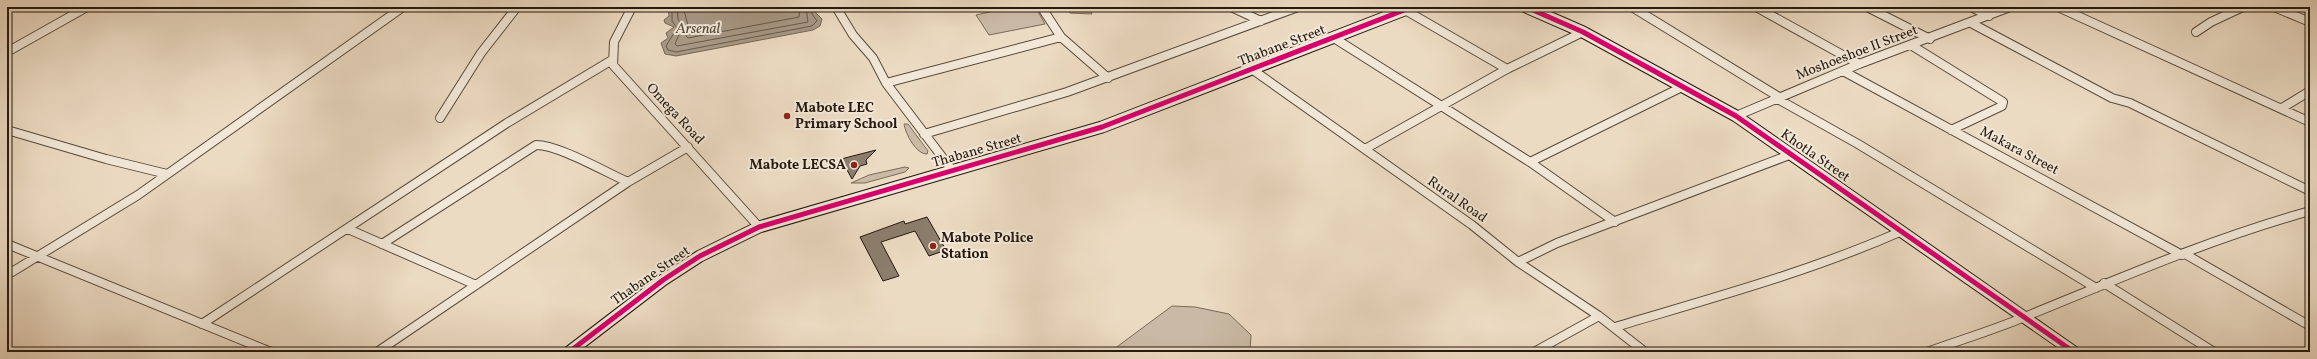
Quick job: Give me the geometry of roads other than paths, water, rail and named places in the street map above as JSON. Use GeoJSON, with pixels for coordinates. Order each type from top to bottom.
{"type":"FeatureCollection","features":[{"type":"Feature","properties":{"kind":"street"},"geometry":{"type":"LineString","coordinates":[[7,52],[87,7]]}},
{"type":"Feature","properties":{"kind":"street"},"geometry":{"type":"LineString","coordinates":[[7,275],[138,195],[250,117],[364,32],[403,7]]}},
{"type":"Feature","properties":{"kind":"street"},"geometry":{"type":"LineString","coordinates":[[440,118],[481,53],[517,7]]}},
{"type":"Feature","properties":{"kind":"street"},"geometry":{"type":"LineString","coordinates":[[202,324],[348,229],[506,123],[604,63],[612,60],[616,38],[632,7]]}},
{"type":"Feature","properties":{"kind":"street"},"geometry":{"type":"LineString","coordinates":[[836,7],[853,35],[873,58],[886,83],[952,170]]}},
{"type":"Feature","properties":{"kind":"street"},"geometry":{"type":"LineString","coordinates":[[1231,7],[1262,21]]}},
{"type":"Feature","properties":{"kind":"street"},"geometry":{"type":"LineString","coordinates":[[924,134],[1108,78],[1298,7]]}},
{"type":"Feature","properties":{"kind":"street","name":"Khotla Street"},"geometry":{"type":"LineString","coordinates":[[1526,7],[1583,32],[1684,86],[1736,116],[2074,352]]}},
{"type":"Feature","properties":{"kind":"street"},"geometry":{"type":"LineString","coordinates":[[1632,7],[1962,208],[2100,285],[2214,352]]}},
{"type":"Feature","properties":{"kind":"street"},"geometry":{"type":"LineString","coordinates":[[1756,7],[1859,64]]}},
{"type":"Feature","properties":{"kind":"street"},"geometry":{"type":"LineString","coordinates":[[1867,7],[1930,39]]}},
{"type":"Feature","properties":{"kind":"street"},"geometry":{"type":"LineString","coordinates":[[1971,7],[1990,16]]}},
{"type":"Feature","properties":{"kind":"street","name":"Moshoeshoe II Street"},"geometry":{"type":"LineString","coordinates":[[1736,116],[1859,64],[1930,39],[2010,7]]}},
{"type":"Feature","properties":{"kind":"street"},"geometry":{"type":"LineString","coordinates":[[2058,7],[2310,122]]}},
{"type":"Feature","properties":{"kind":"street"},"geometry":{"type":"LineString","coordinates":[[2196,32],[2211,22],[2243,7]]}},
{"type":"Feature","properties":{"kind":"street"},"geometry":{"type":"LineString","coordinates":[[2274,7],[2310,22]]}},
{"type":"Feature","properties":{"kind":"street"},"geometry":{"type":"LineString","coordinates":[[1408,8],[1507,69]]}},
{"type":"Feature","properties":{"kind":"street","name":"Thabane Street"},"geometry":{"type":"LineString","coordinates":[[568,352],[663,280],[700,256],[759,227],[1102,127],[1253,70],[1408,8]]}},
{"type":"Feature","properties":{"kind":"street"},"geometry":{"type":"LineString","coordinates":[[1044,11],[1061,37],[1108,78]]}},
{"type":"Feature","properties":{"kind":"street"},"geometry":{"type":"LineString","coordinates":[[1972,23],[2112,98],[2130,103],[2310,191]]}},
{"type":"Feature","properties":{"kind":"street"},"geometry":{"type":"LineString","coordinates":[[1366,149],[1439,105],[1507,69],[1583,32]]}},
{"type":"Feature","properties":{"kind":"street"},"geometry":{"type":"LineString","coordinates":[[886,83],[1061,37]]}},
{"type":"Feature","properties":{"kind":"street"},"geometry":{"type":"LineString","coordinates":[[1334,38],[1530,162],[1614,222]]}},
{"type":"Feature","properties":{"kind":"street"},"geometry":{"type":"LineString","coordinates":[[1911,45],[2003,102],[2002,106],[1950,130]]}},
{"type":"Feature","properties":{"kind":"street","name":"Omega Road"},"geometry":{"type":"LineString","coordinates":[[612,60],[616,70],[688,147],[759,227]]}},
{"type":"Feature","properties":{"kind":"street","name":"Rural Road"},"geometry":{"type":"LineString","coordinates":[[1253,70],[1472,225],[1518,262],[1615,327],[1645,352]]}},
{"type":"Feature","properties":{"kind":"street","name":"Makara Street"},"geometry":{"type":"LineString","coordinates":[[1843,71],[1950,130],[2183,254],[2310,326]]}},
{"type":"Feature","properties":{"kind":"street"},"geometry":{"type":"LineString","coordinates":[[1530,162],[1684,86]]}},
{"type":"Feature","properties":{"kind":"street"},"geometry":{"type":"LineString","coordinates":[[2282,108],[2310,91]]}},
{"type":"Feature","properties":{"kind":"street"},"geometry":{"type":"LineString","coordinates":[[7,130],[106,159],[167,174]]}},
{"type":"Feature","properties":{"kind":"street"},"geometry":{"type":"LineString","coordinates":[[382,244],[536,145],[544,145],[569,155],[628,182]]}},
{"type":"Feature","properties":{"kind":"street"},"geometry":{"type":"LineString","coordinates":[[377,352],[628,182],[688,147]]}},
{"type":"Feature","properties":{"kind":"street"},"geometry":{"type":"LineString","coordinates":[[1518,262],[1557,243],[1792,154]]}},
{"type":"Feature","properties":{"kind":"street"},"geometry":{"type":"LineString","coordinates":[[1927,352],[2025,317],[2100,285],[2183,254],[2281,219],[2310,211]]}},
{"type":"Feature","properties":{"kind":"street"},"geometry":{"type":"LineString","coordinates":[[348,229],[476,285]]}},
{"type":"Feature","properties":{"kind":"street"},"geometry":{"type":"LineString","coordinates":[[1615,327],[1787,276],[1855,252],[1902,231]]}},
{"type":"Feature","properties":{"kind":"street"},"geometry":{"type":"LineString","coordinates":[[7,244],[271,352]]}},
{"type":"Feature","properties":{"kind":"street"},"geometry":{"type":"LineString","coordinates":[[1541,350],[1599,316]]}},
{"type":"Feature","properties":{"kind":"water","name":"Arsenal"},"geometry":{"type":"Polygon","coordinates":[[[668,7],[814,7],[816,13],[822,19],[820,26],[813,30],[676,56],[665,54],[661,43],[668,38],[666,33],[674,27],[665,23],[664,20],[669,16],[668,7]]]}},
{"type":"Feature","properties":{"kind":"place","name":"Mabote LEC Primary School"},"geometry":{"type":"Point","coordinates":[787,116]}},
{"type":"Feature","properties":{"kind":"place","name":"Mabote LECSA"},"geometry":{"type":"Point","coordinates":[854,165]}},
{"type":"Feature","properties":{"kind":"place","name":"Mabote Police Station"},"geometry":{"type":"Point","coordinates":[933,246]}}]}
